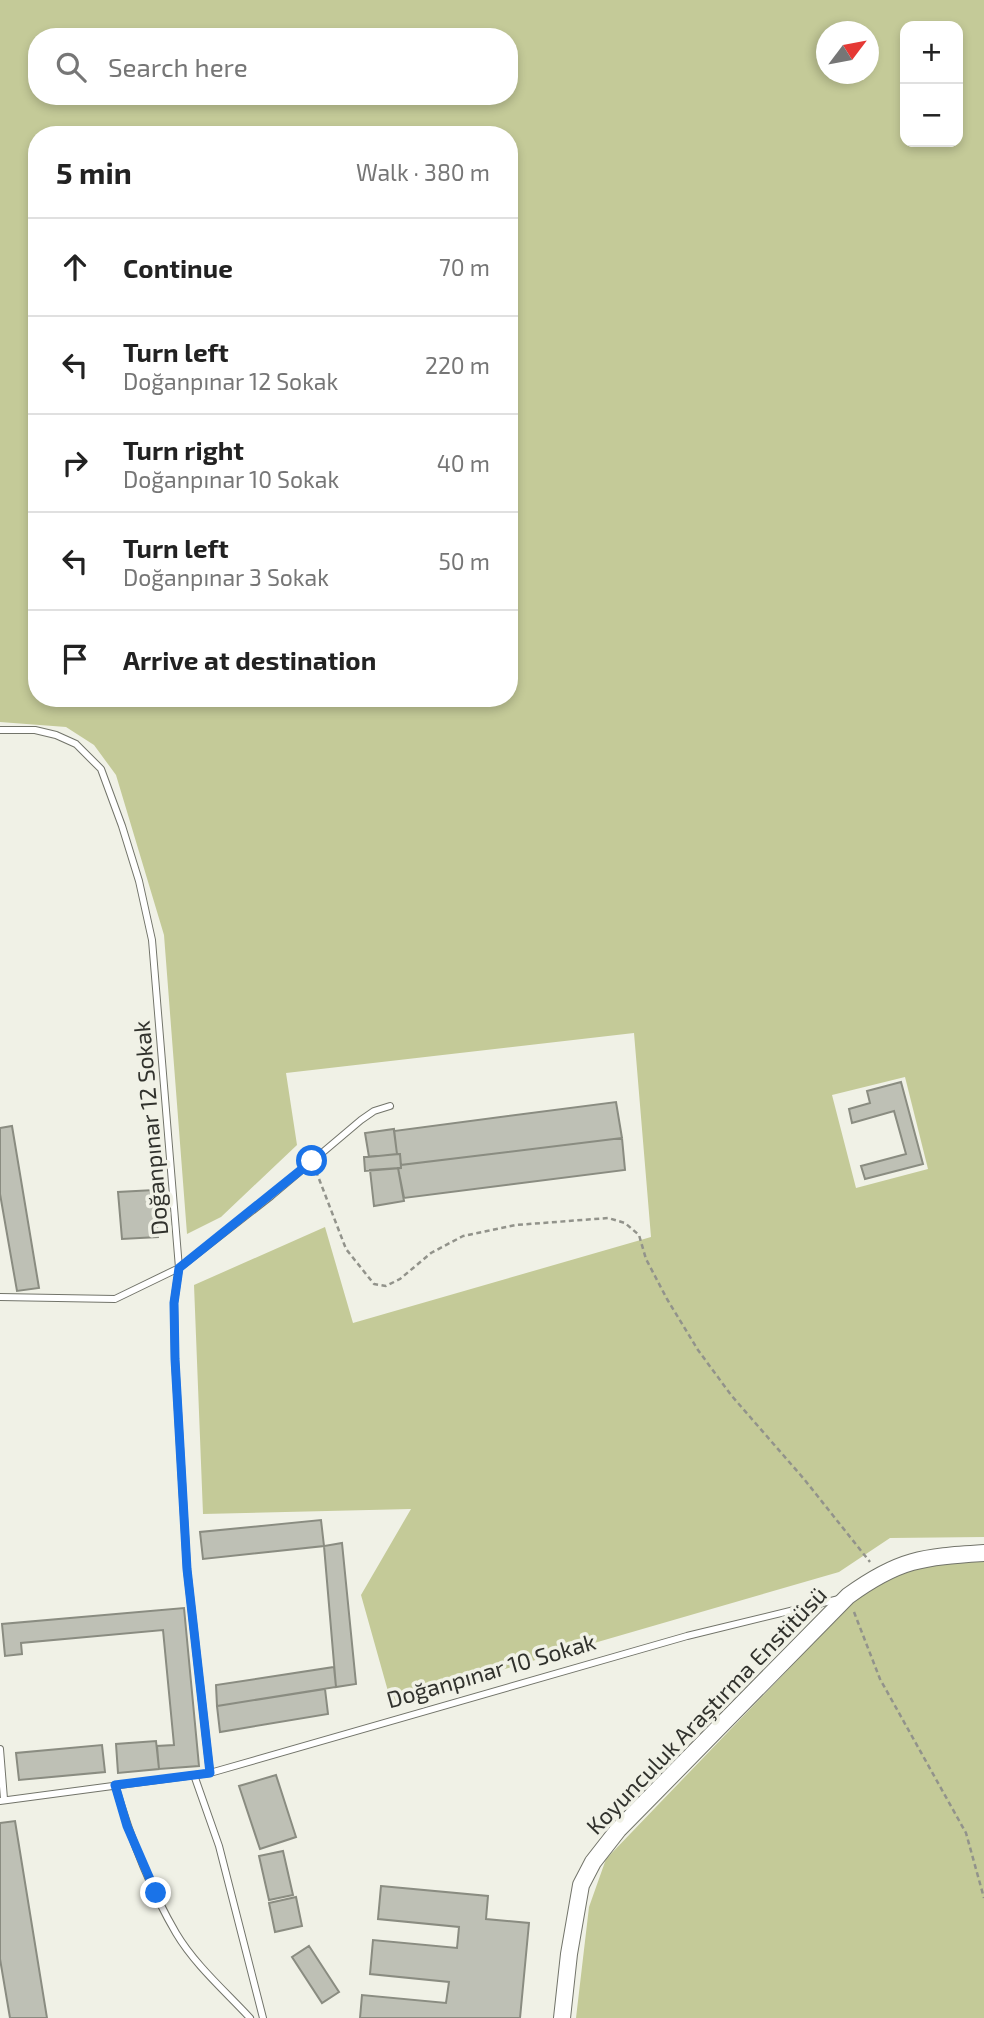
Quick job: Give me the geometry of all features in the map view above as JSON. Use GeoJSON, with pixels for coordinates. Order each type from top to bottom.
{"type":"FeatureCollection","features":[{"type":"Feature","properties":{"kind":"street","name":"Doğanpınar 10 Sokak"},"geometry":{"type":"LineString","coordinates":[[848,1596],[880,1574],[905,1563],[984,1553]]}},
{"type":"Feature","properties":{"kind":"street","name":"Koyunculuk Araştırma Enstitüsü"},"geometry":{"type":"LineString","coordinates":[[562,2018],[576,1910],[581,1885],[593,1862],[618,1829],[848,1596]]}},
{"type":"Feature","properties":{"kind":"lane","name":"Doğanpınar 12 Sokak"},"geometry":{"type":"LineString","coordinates":[[0,730],[35,730],[56,735],[76,744],[101,769],[139,881],[152,940],[179,1268],[174,1303],[175,1359],[187,1569],[210,1773]]}},
{"type":"Feature","properties":{"kind":"lane"},"geometry":{"type":"LineString","coordinates":[[0,1297],[115,1299],[179,1268],[361,1120],[374,1111],[390,1106]]}},
{"type":"Feature","properties":{"kind":"lane","name":"Doğanpınar 10 Sokak"},"geometry":{"type":"LineString","coordinates":[[2,1800],[210,1773],[687,1636],[848,1596]]}},
{"type":"Feature","properties":{"kind":"lane"},"geometry":{"type":"LineString","coordinates":[[0,1749],[2,1800]]}},
{"type":"Feature","properties":{"kind":"lane"},"geometry":{"type":"LineString","coordinates":[[194,1775],[219,1846],[263,2018]]}},
{"type":"Feature","properties":{"kind":"lane"},"geometry":{"type":"LineString","coordinates":[[115,1785],[127,1826],[177,1934],[192,1955],[250,2018]]}},
{"type":"Feature","properties":{"kind":"path"},"geometry":{"type":"LineString","coordinates":[[312,1161],[346,1249],[374,1284],[386,1286],[400,1279],[431,1253],[463,1236],[516,1225],[608,1218],[625,1223],[639,1235],[646,1259],[698,1350],[731,1395],[804,1479],[880,1574]]}},
{"type":"Feature","properties":{"kind":"path"},"geometry":{"type":"LineString","coordinates":[[848,1596],[880,1679],[966,1833],[984,1898]]}},
{"type":"Feature","properties":{"kind":"green space"},"geometry":{"type":"Polygon","coordinates":[[[0,0],[984,0],[984,1537],[890,1538],[839,1572],[391,1702],[361,1595],[411,1509],[203,1514],[194,1285],[325,1227],[353,1323],[651,1237],[634,1033],[286,1073],[297,1145],[221,1217],[187,1234],[164,935],[116,775],[94,745],[66,727],[0,722],[0,0]],[[905,1077],[832,1095],[856,1188],[928,1169],[905,1077]]]}},
{"type":"Feature","properties":{"kind":"green space"},"geometry":{"type":"Polygon","coordinates":[[[984,1561],[984,2018],[576,2018],[589,1907],[606,1859],[852,1603],[885,1582],[914,1570],[984,1561]]]}},
{"type":"Feature","properties":{"kind":"building"},"geometry":{"type":"Polygon","coordinates":[[[901,1082],[923,1164],[865,1179],[861,1166],[906,1154],[894,1111],[852,1123],[849,1109],[870,1103],[867,1091],[901,1082]]]}},
{"type":"Feature","properties":{"kind":"building"},"geometry":{"type":"Polygon","coordinates":[[[616,1102],[622,1138],[401,1165],[400,1154],[397,1154],[394,1131],[616,1102]]]}},
{"type":"Feature","properties":{"kind":"building"},"geometry":{"type":"Polygon","coordinates":[[[12,1126],[39,1288],[17,1291],[0,1194],[0,1128],[12,1126]]]}},
{"type":"Feature","properties":{"kind":"building"},"geometry":{"type":"Polygon","coordinates":[[[394,1129],[397,1154],[369,1157],[365,1133],[394,1129]]]}},
{"type":"Feature","properties":{"kind":"building"},"geometry":{"type":"Polygon","coordinates":[[[622,1138],[625,1170],[404,1198],[398,1168],[401,1168],[401,1165],[622,1138]]]}},
{"type":"Feature","properties":{"kind":"building"},"geometry":{"type":"Polygon","coordinates":[[[400,1154],[401,1168],[365,1171],[364,1157],[400,1154]]]}},
{"type":"Feature","properties":{"kind":"building"},"geometry":{"type":"Polygon","coordinates":[[[398,1168],[404,1201],[374,1206],[370,1170],[398,1168]]]}},
{"type":"Feature","properties":{"kind":"building"},"geometry":{"type":"Polygon","coordinates":[[[154,1190],[158,1237],[122,1239],[118,1192],[154,1190]]]}},
{"type":"Feature","properties":{"kind":"building"},"geometry":{"type":"Polygon","coordinates":[[[321,1520],[324,1546],[203,1559],[200,1532],[321,1520]]]}},
{"type":"Feature","properties":{"kind":"building"},"geometry":{"type":"Polygon","coordinates":[[[342,1543],[356,1684],[336,1687],[324,1546],[342,1543]]]}},
{"type":"Feature","properties":{"kind":"building"},"geometry":{"type":"Polygon","coordinates":[[[184,1608],[199,1766],[159,1769],[157,1746],[174,1745],[163,1630],[21,1643],[22,1654],[5,1656],[2,1624],[184,1608]]]}},
{"type":"Feature","properties":{"kind":"building"},"geometry":{"type":"Polygon","coordinates":[[[334,1667],[336,1687],[217,1706],[216,1685],[334,1667]]]}},
{"type":"Feature","properties":{"kind":"building"},"geometry":{"type":"Polygon","coordinates":[[[325,1689],[328,1714],[220,1732],[217,1706],[325,1689]]]}},
{"type":"Feature","properties":{"kind":"building"},"geometry":{"type":"Polygon","coordinates":[[[156,1741],[159,1769],[118,1773],[116,1744],[156,1741]]]}},
{"type":"Feature","properties":{"kind":"building"},"geometry":{"type":"Polygon","coordinates":[[[102,1745],[105,1772],[19,1780],[16,1753],[102,1745]]]}},
{"type":"Feature","properties":{"kind":"building"},"geometry":{"type":"Polygon","coordinates":[[[276,1775],[296,1837],[260,1849],[239,1786],[276,1775]]]}},
{"type":"Feature","properties":{"kind":"building"},"geometry":{"type":"Polygon","coordinates":[[[15,1821],[47,2018],[10,2018],[0,1959],[0,1823],[15,1821]]]}},
{"type":"Feature","properties":{"kind":"building"},"geometry":{"type":"Polygon","coordinates":[[[283,1851],[293,1895],[269,1900],[259,1856],[283,1851]]]}},
{"type":"Feature","properties":{"kind":"building"},"geometry":{"type":"Polygon","coordinates":[[[381,1886],[488,1896],[486,1919],[529,1923],[520,2018],[360,2018],[362,1995],[446,2003],[449,1982],[370,1974],[373,1940],[457,1948],[459,1927],[378,1919],[381,1886]]]}},
{"type":"Feature","properties":{"kind":"building"},"geometry":{"type":"Polygon","coordinates":[[[296,1897],[302,1926],[275,1932],[269,1903],[296,1897]]]}},
{"type":"Feature","properties":{"kind":"building"},"geometry":{"type":"Polygon","coordinates":[[[309,1946],[339,1992],[322,2003],[292,1957],[309,1946]]]}},
{"type":"Feature","properties":{"kind":"route"},"geometry":{"type":"LineString","coordinates":[[156,1893],[127,1826],[115,1785],[210,1773],[187,1569],[175,1359],[174,1303],[179,1268],[312,1161]]}}]}
